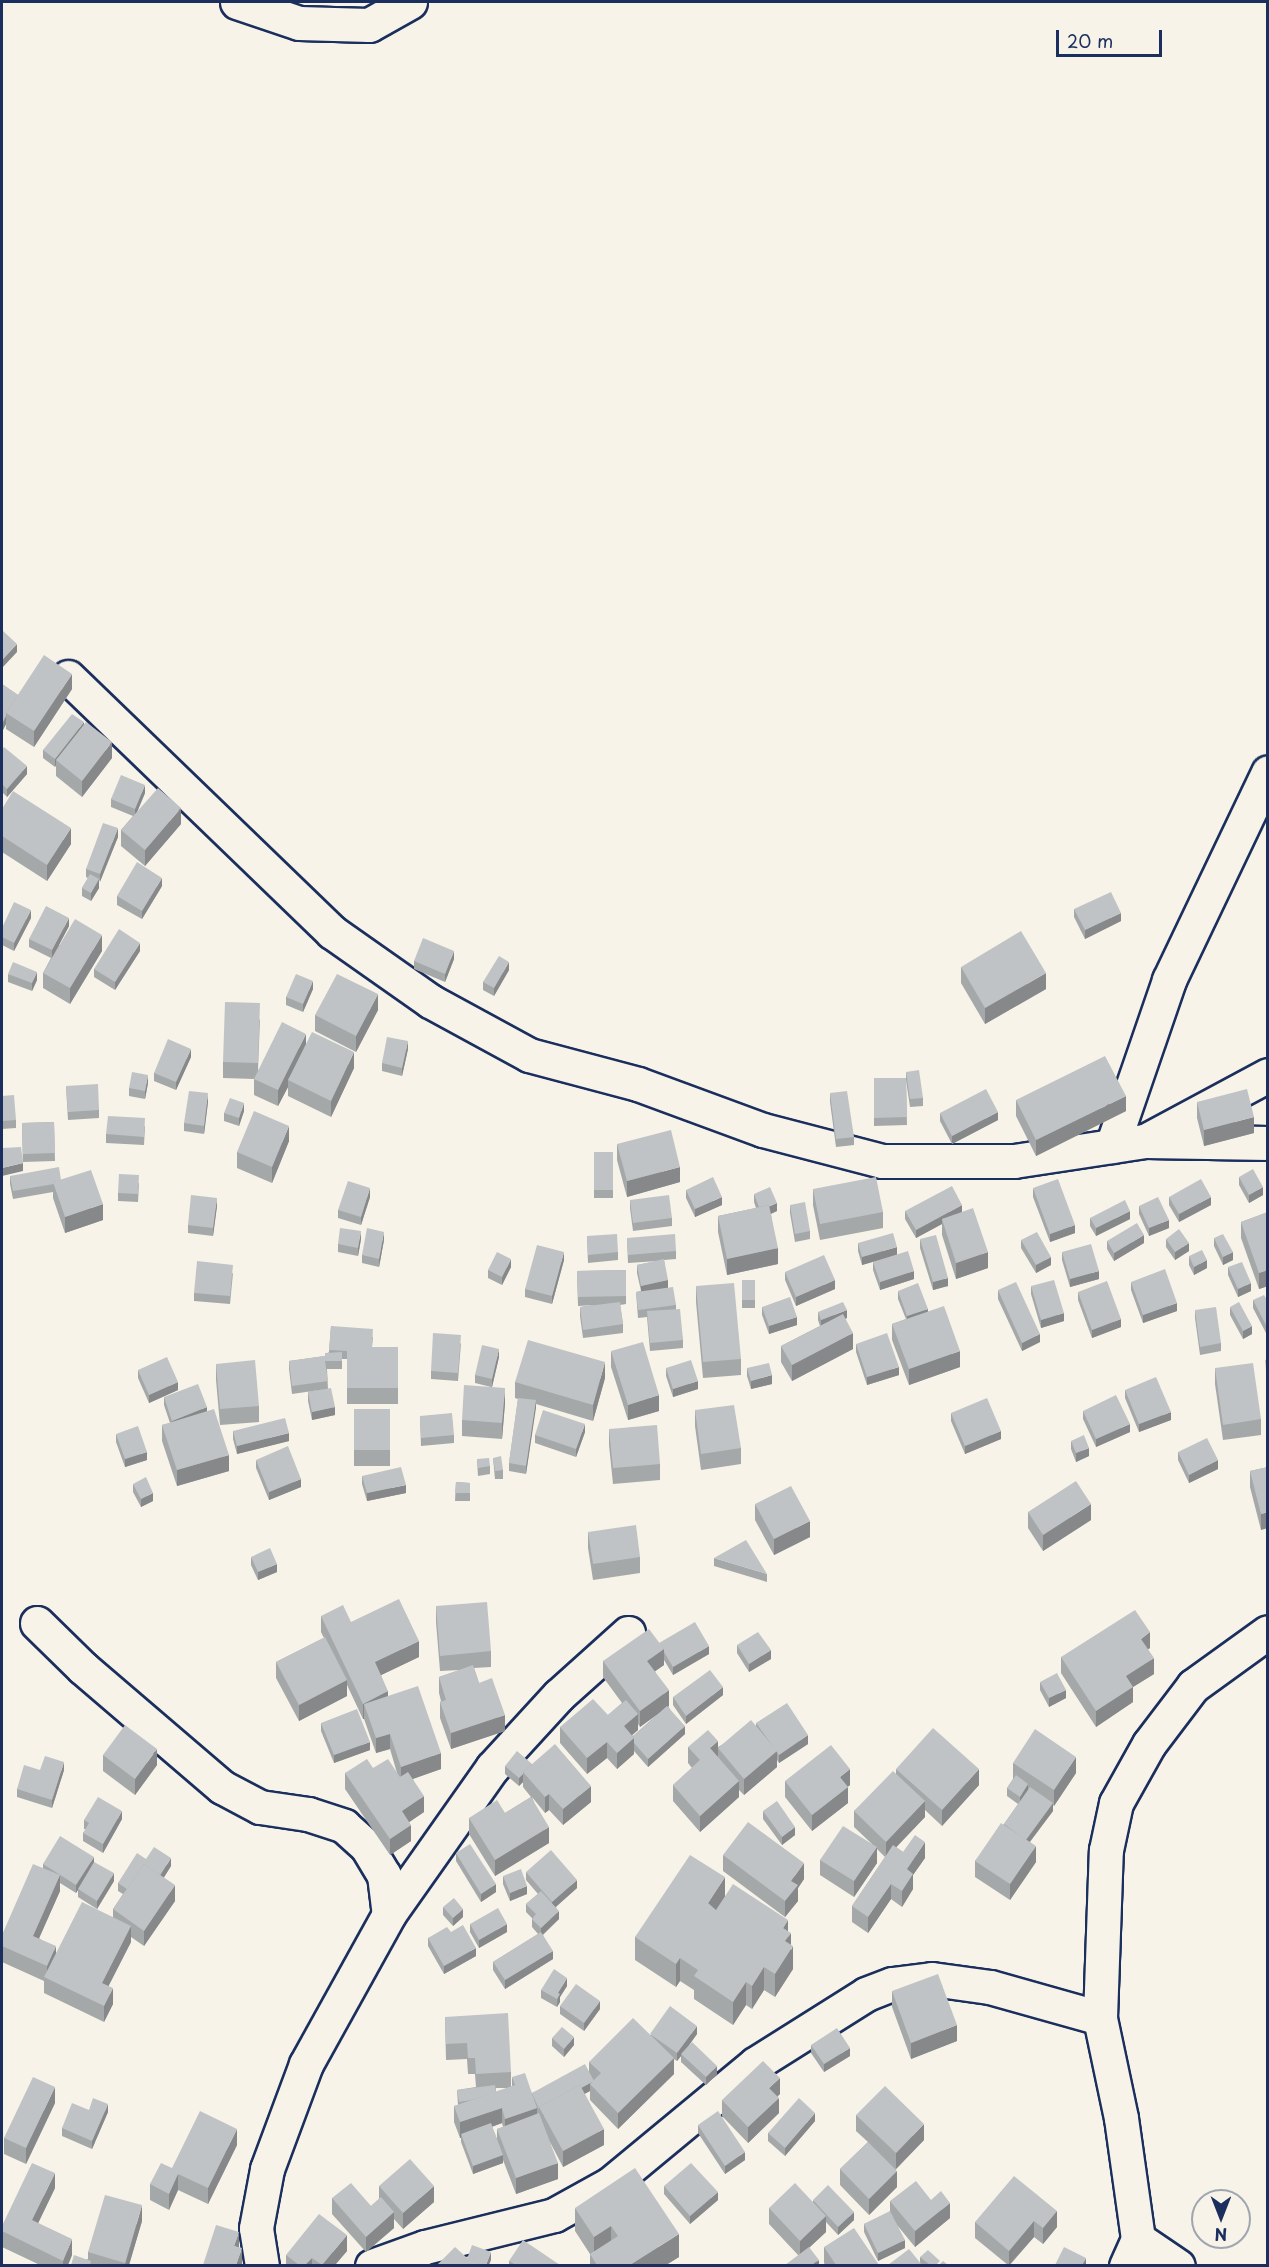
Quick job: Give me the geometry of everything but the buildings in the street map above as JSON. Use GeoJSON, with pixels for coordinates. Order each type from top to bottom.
{"type":"FeatureCollection","features":[{"type":"Feature","properties":{"kind":"street"},"geometry":{"type":"LineString","coordinates":[[237,2],[299,23],[369,25],[410,2]]}},
{"type":"Feature","properties":{"kind":"street"},"geometry":{"type":"LineString","coordinates":[[68,677],[332,932],[430,1001],[529,1055],[638,1084],[763,1130],[882,1161],[1014,1161],[1145,1141],[1268,1143]]}},
{"type":"Feature","properties":{"kind":"street"},"geometry":{"type":"LineString","coordinates":[[1112,1146],[1169,980],[1268,772]]}},
{"type":"Feature","properties":{"kind":"street"},"geometry":{"type":"LineString","coordinates":[[1145,1141],[1268,1076]]}},
{"type":"Feature","properties":{"kind":"street"},"geometry":{"type":"LineString","coordinates":[[37,1623],[83,1668],[222,1787],[260,1807],[308,1814],[344,1826],[367,1847],[384,1875],[389,1914]]}},
{"type":"Feature","properties":{"kind":"street"},"geometry":{"type":"LineString","coordinates":[[1178,2265],[1132,2252],[1121,2118],[1100,2018],[1106,1850],[1116,1803],[1149,1743],[1193,1686],[1268,1632]]}},
{"type":"Feature","properties":{"kind":"street"},"geometry":{"type":"LineString","coordinates":[[262,2265],[256,2228],[267,2169],[306,2064],[389,1914],[492,1768],[559,1695],[628,1633]]}},
{"type":"Feature","properties":{"kind":"street"},"geometry":{"type":"LineString","coordinates":[[372,2265],[425,2247],[554,2216],[610,2184],[755,2064],[866,1994],[892,1984],[932,1979],[990,1987],[1100,2018]]}}]}
